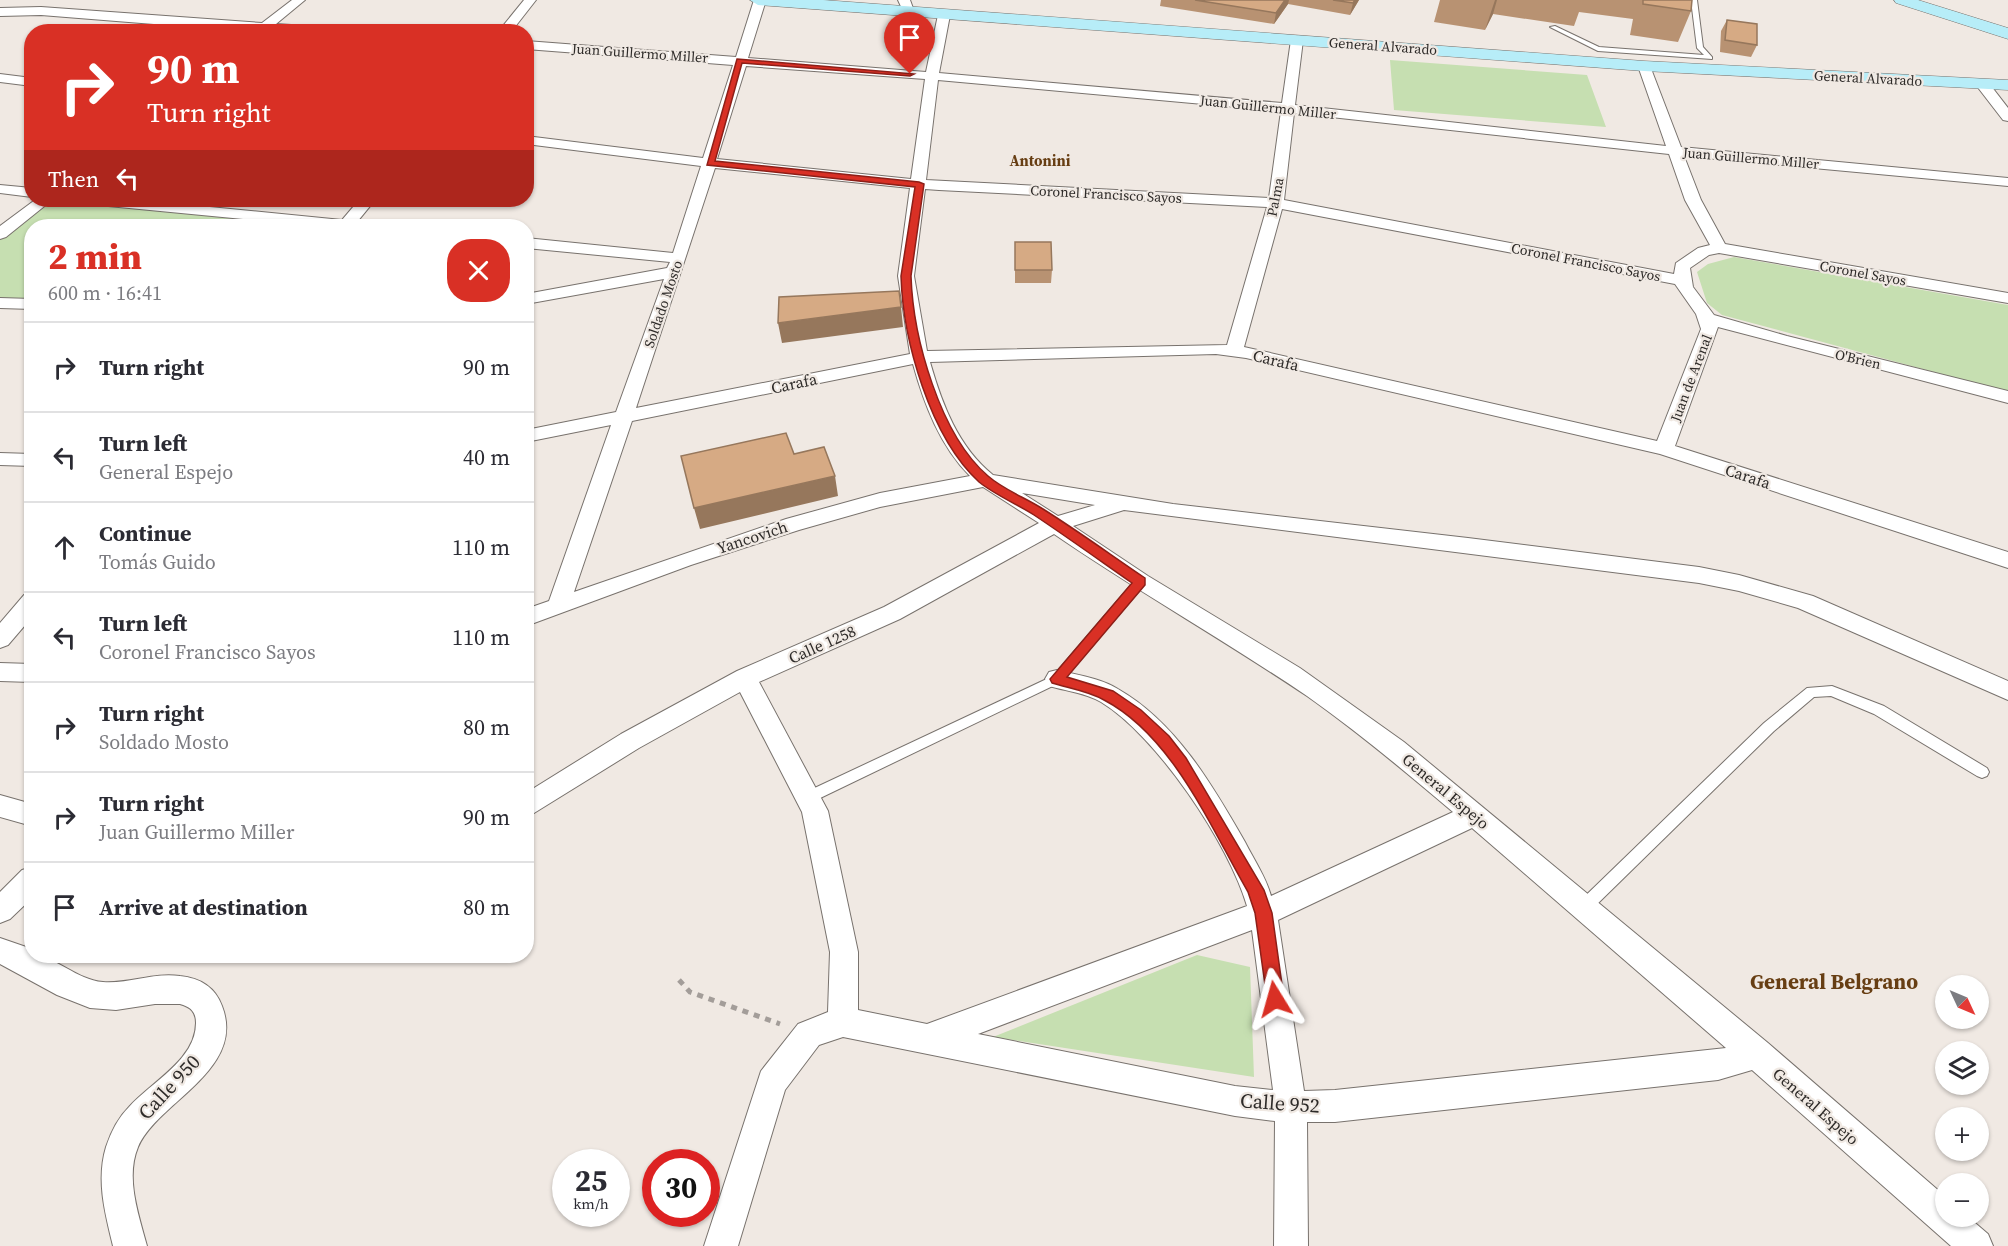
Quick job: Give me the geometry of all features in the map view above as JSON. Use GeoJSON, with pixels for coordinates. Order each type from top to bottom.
{"type":"FeatureCollection","features":[{"type":"Feature","properties":{"kind":"street"},"geometry":{"type":"LineString","coordinates":[[8,24],[51,0]]}},
{"type":"Feature","properties":{"kind":"street"},"geometry":{"type":"LineString","coordinates":[[268,24],[299,0]]}},
{"type":"Feature","properties":{"kind":"street"},"geometry":{"type":"LineString","coordinates":[[510,24],[530,0]]}},
{"type":"Feature","properties":{"kind":"street","name":"General Alvarado"},"geometry":{"type":"LineString","coordinates":[[760,0],[906,6],[944,15],[1644,66],[2008,85]]}},
{"type":"Feature","properties":{"kind":"street","name":"Soldado Mosto"},"geometry":{"type":"LineString","coordinates":[[558,606],[710,163],[739,60],[760,0]]}},
{"type":"Feature","properties":{"kind":"street"},"geometry":{"type":"LineString","coordinates":[[1902,0],[2008,34]]}},
{"type":"Feature","properties":{"kind":"street"},"geometry":{"type":"LineString","coordinates":[[0,12],[33,10],[202,24]]}},
{"type":"Feature","properties":{"kind":"street","name":"General Espejo"},"geometry":{"type":"LineString","coordinates":[[944,15],[932,76],[906,276],[920,357],[943,424],[960,453],[985,480],[1140,582],[1268,658],[1340,706],[1406,756],[1757,1054],[1976,1246]]}},
{"type":"Feature","properties":{"kind":"street","name":"Palma"},"geometry":{"type":"LineString","coordinates":[[1234,351],[1276,203],[1297,39]]}},
{"type":"Feature","properties":{"kind":"street","name":"Juan Guillermo Miller"},"geometry":{"type":"LineString","coordinates":[[534,46],[739,60],[1289,108],[1677,151],[2008,182]]}},
{"type":"Feature","properties":{"kind":"street"},"geometry":{"type":"LineString","coordinates":[[1644,66],[1677,151],[1693,200],[1719,248],[1704,251],[1690,259],[1682,266],[1681,280]]}},
{"type":"Feature","properties":{"kind":"street"},"geometry":{"type":"LineString","coordinates":[[0,78],[24,81]]}},
{"type":"Feature","properties":{"kind":"street"},"geometry":{"type":"LineString","coordinates":[[1983,85],[2008,117]]}},
{"type":"Feature","properties":{"kind":"street","name":"Coronel Francisco Sayos"},"geometry":{"type":"LineString","coordinates":[[534,141],[710,163],[919,184],[1276,203],[1681,280]]}},
{"type":"Feature","properties":{"kind":"street"},"geometry":{"type":"LineString","coordinates":[[0,189],[24,192]]}},
{"type":"Feature","properties":{"kind":"street"},"geometry":{"type":"LineString","coordinates":[[0,234],[35,207]]}},
{"type":"Feature","properties":{"kind":"street"},"geometry":{"type":"LineString","coordinates":[[166,207],[281,219]]}},
{"type":"Feature","properties":{"kind":"street"},"geometry":{"type":"LineString","coordinates":[[534,244],[676,265]]}},
{"type":"Feature","properties":{"kind":"street","name":"Coronel Sayos"},"geometry":{"type":"LineString","coordinates":[[1719,248],[2008,298]]}},
{"type":"Feature","properties":{"kind":"street"},"geometry":{"type":"LineString","coordinates":[[534,297],[676,265]]}},
{"type":"Feature","properties":{"kind":"street","name":"Juan de Arenal"},"geometry":{"type":"LineString","coordinates":[[1664,448],[1710,329],[1709,319],[1687,294],[1681,280]]}},
{"type":"Feature","properties":{"kind":"street"},"geometry":{"type":"LineString","coordinates":[[0,303],[24,304]]}},
{"type":"Feature","properties":{"kind":"street","name":"O'Brien"},"geometry":{"type":"LineString","coordinates":[[1709,319],[1781,340],[2008,397]]}},
{"type":"Feature","properties":{"kind":"street","name":"Carafa"},"geometry":{"type":"LineString","coordinates":[[534,435],[920,357],[1216,349],[1234,351],[1664,448],[2008,560]]}},
{"type":"Feature","properties":{"kind":"street"},"geometry":{"type":"LineString","coordinates":[[0,459],[24,460]]}},
{"type":"Feature","properties":{"kind":"street"},"geometry":{"type":"LineString","coordinates":[[985,480],[1126,503],[1699,575],[1739,583],[1805,602],[2008,691]]}},
{"type":"Feature","properties":{"kind":"street","name":"Yancovich"},"geometry":{"type":"LineString","coordinates":[[534,615],[683,560],[793,524],[880,500],[985,480]]}},
{"type":"Feature","properties":{"kind":"street","name":"Calle 1258"},"geometry":{"type":"LineString","coordinates":[[534,802],[630,741],[746,678],[892,613],[1055,524],[1083,513],[1126,503]]}},
{"type":"Feature","properties":{"kind":"street"},"geometry":{"type":"LineString","coordinates":[[0,639],[24,611]]}},
{"type":"Feature","properties":{"kind":"street"},"geometry":{"type":"LineString","coordinates":[[0,672],[24,673]]}},
{"type":"Feature","properties":{"kind":"street"},"geometry":{"type":"LineString","coordinates":[[721,1246],[772,1082],[809,1034],[843,1022],[844,952],[815,811],[746,678]]}},
{"type":"Feature","properties":{"kind":"street"},"geometry":{"type":"LineString","coordinates":[[1057,679],[1108,695],[1136,714],[1164,740],[1181,762],[1244,866],[1263,913],[1291,1107],[1291,1246]]}},
{"type":"Feature","properties":{"kind":"street"},"geometry":{"type":"LineString","coordinates":[[0,806],[24,813]]}},
{"type":"Feature","properties":{"kind":"street"},"geometry":{"type":"LineString","coordinates":[[928,1039],[1263,913],[1474,815]]}},
{"type":"Feature","properties":{"kind":"street"},"geometry":{"type":"LineString","coordinates":[[0,910],[24,887]]}},
{"type":"Feature","properties":{"kind":"street","name":"Calle 950"},"geometry":{"type":"LineString","coordinates":[[0,951],[24,960]]}},
{"type":"Feature","properties":{"kind":"street","name":"Calle 950"},"geometry":{"type":"LineString","coordinates":[[31,963],[68,986],[89,994],[113,998],[166,989],[193,993],[208,1004],[212,1018],[208,1042],[198,1061],[139,1116],[123,1144],[115,1179],[130,1246]]}},
{"type":"Feature","properties":{"kind":"street","name":"Calle 952"},"geometry":{"type":"LineString","coordinates":[[843,1022],[1235,1101],[1291,1107],[1335,1106],[1718,1065],[1757,1054]]}},
{"type":"Feature","properties":{"kind":"lane"},"geometry":{"type":"LineString","coordinates":[[1554,27],[1582,44],[1598,49],[1710,58],[1700,48],[1694,0]]}},
{"type":"Feature","properties":{"kind":"lane"},"geometry":{"type":"LineString","coordinates":[[809,796],[1057,679],[1140,582]]}},
{"type":"Feature","properties":{"kind":"lane"},"geometry":{"type":"LineString","coordinates":[[1584,907],[1769,728],[1811,692],[1832,691],[1879,710],[1982,772]]}},
{"type":"Feature","properties":{"kind":"path"},"geometry":{"type":"LineString","coordinates":[[679,980],[690,992],[809,1034]]}},
{"type":"Feature","properties":{"kind":"green space"},"geometry":{"type":"Polygon","coordinates":[[[1390,60],[1587,75],[1606,127],[1394,110],[1390,60]]]}},
{"type":"Feature","properties":{"kind":"green space"},"geometry":{"type":"Polygon","coordinates":[[[35,207],[165,207],[279,219],[24,219],[24,304],[0,303],[0,234],[35,207]]]}},
{"type":"Feature","properties":{"kind":"green space"},"geometry":{"type":"Polygon","coordinates":[[[1734,257],[2008,305],[2008,392],[1722,315],[1707,303],[1697,272],[1708,264],[1734,257]]]}},
{"type":"Feature","properties":{"kind":"green space"},"geometry":{"type":"Polygon","coordinates":[[[1197,955],[1250,967],[1254,1077],[993,1037],[1197,955]]]}},
{"type":"Feature","properties":{"kind":"building"},"geometry":{"type":"Polygon","coordinates":[[[1195,0],[1285,0],[1276,13],[1195,0]]]}},
{"type":"Feature","properties":{"kind":"building"},"geometry":{"type":"Polygon","coordinates":[[[1333,0],[1355,0],[1353,3],[1333,0]]]}},
{"type":"Feature","properties":{"kind":"building"},"geometry":{"type":"Polygon","coordinates":[[[1643,0],[1692,0],[1691,11],[1643,4],[1643,0]]]}},
{"type":"Feature","properties":{"kind":"building"},"geometry":{"type":"Polygon","coordinates":[[[1727,20],[1757,24],[1757,45],[1725,40],[1727,20]]]}},
{"type":"Feature","properties":{"kind":"building"},"geometry":{"type":"Polygon","coordinates":[[[1015,242],[1051,242],[1052,270],[1015,270],[1015,242]]]}},
{"type":"Feature","properties":{"kind":"building"},"geometry":{"type":"Polygon","coordinates":[[[899,291],[901,307],[778,323],[779,297],[899,291]]]}},
{"type":"Feature","properties":{"kind":"building"},"geometry":{"type":"Polygon","coordinates":[[[786,433],[794,454],[824,447],[835,476],[694,508],[681,456],[786,433]]]}},
{"type":"Feature","properties":{"kind":"district","name":"Antonini"},"geometry":{"type":"Point","coordinates":[1040,161]}},
{"type":"Feature","properties":{"kind":"district","name":"General Belgrano"},"geometry":{"type":"Point","coordinates":[1834,982]}},
{"type":"Feature","properties":{"kind":"route"},"geometry":{"type":"LineString","coordinates":[[910,74],[739,60],[710,163],[919,184],[906,276],[907,291],[920,357],[943,424],[960,453],[985,480],[1039,512],[1140,582],[1057,679],[1108,695],[1136,714],[1164,740],[1181,762],[1256,890],[1263,913],[1275,999]]}}]}
